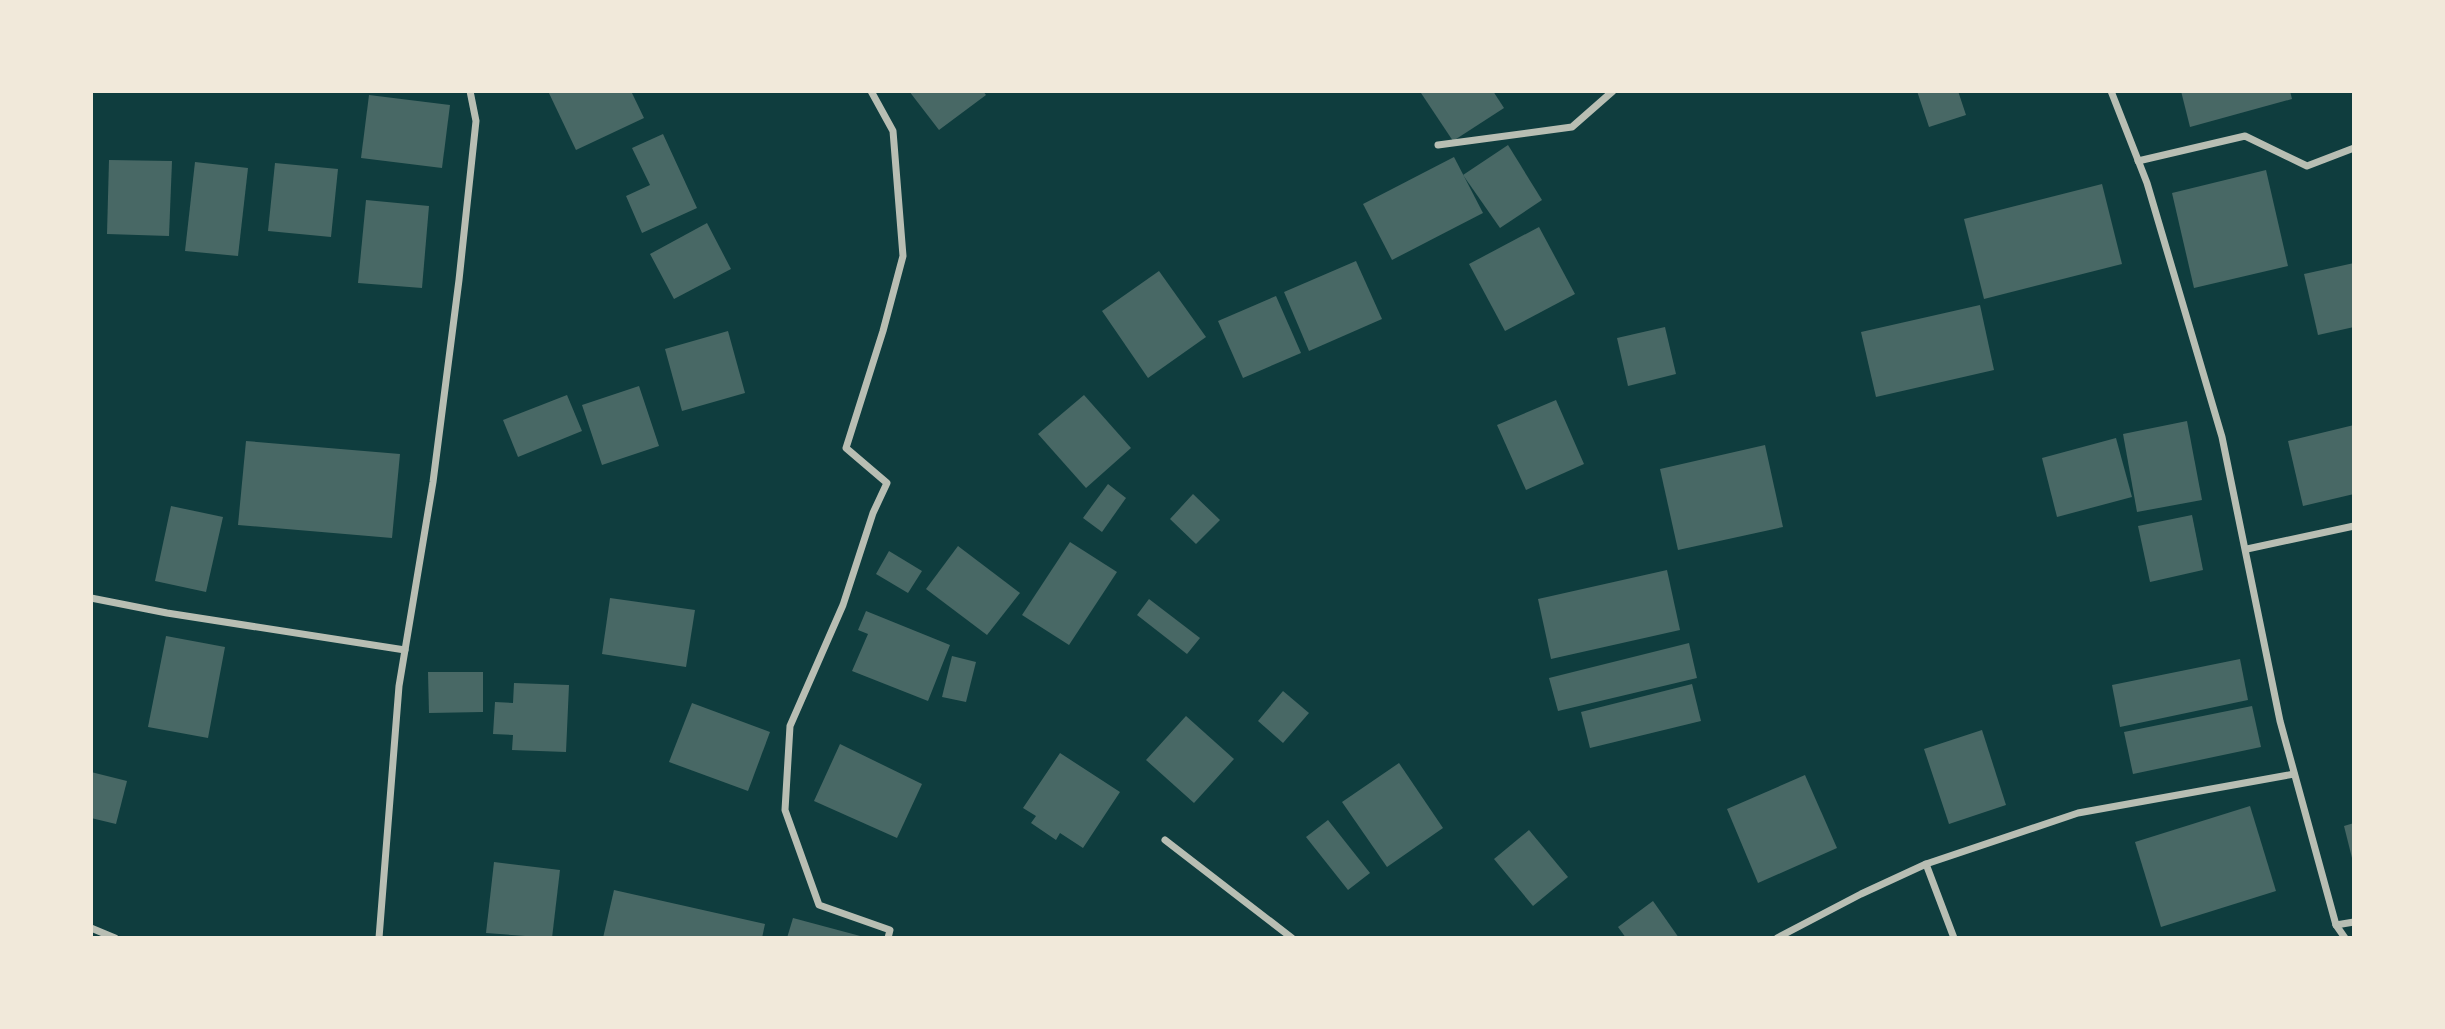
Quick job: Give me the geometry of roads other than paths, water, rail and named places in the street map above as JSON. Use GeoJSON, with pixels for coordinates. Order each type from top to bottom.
{"type":"FeatureCollection","features":[{"type":"Feature","properties":{"kind":"street"},"geometry":{"type":"LineString","coordinates":[[379,938],[399,686],[433,482],[459,280],[476,121],[470,91]]}},
{"type":"Feature","properties":{"kind":"street"},"geometry":{"type":"LineString","coordinates":[[871,91],[892,131],[903,256],[883,331],[846,448],[887,483],[873,513],[843,606],[790,726],[785,810],[819,905],[890,930],[888,938]]}},
{"type":"Feature","properties":{"kind":"street"},"geometry":{"type":"LineString","coordinates":[[1438,145],[1572,127],[1613,91]]}},
{"type":"Feature","properties":{"kind":"street"},"geometry":{"type":"LineString","coordinates":[[2111,91],[2138,161],[2222,437],[2280,721],[2336,925],[2345,938]]}},
{"type":"Feature","properties":{"kind":"street"},"geometry":{"type":"LineString","coordinates":[[2138,161],[2245,136],[2306,166],[2354,148]]}},
{"type":"Feature","properties":{"kind":"street"},"geometry":{"type":"LineString","coordinates":[[2247,549],[2354,526]]}},
{"type":"Feature","properties":{"kind":"street"},"geometry":{"type":"LineString","coordinates":[[91,597],[167,613],[405,650]]}},
{"type":"Feature","properties":{"kind":"street"},"geometry":{"type":"LineString","coordinates":[[1777,938],[1926,864],[2078,813],[2294,774]]}},
{"type":"Feature","properties":{"kind":"street"},"geometry":{"type":"LineString","coordinates":[[1165,840],[1292,938]]}},
{"type":"Feature","properties":{"kind":"street"},"geometry":{"type":"LineString","coordinates":[[1926,864],[1954,938]]}},
{"type":"Feature","properties":{"kind":"street"},"geometry":{"type":"LineString","coordinates":[[2336,925],[2354,922]]}},
{"type":"Feature","properties":{"kind":"street"},"geometry":{"type":"LineString","coordinates":[[91,928],[115,938]]}}]}
